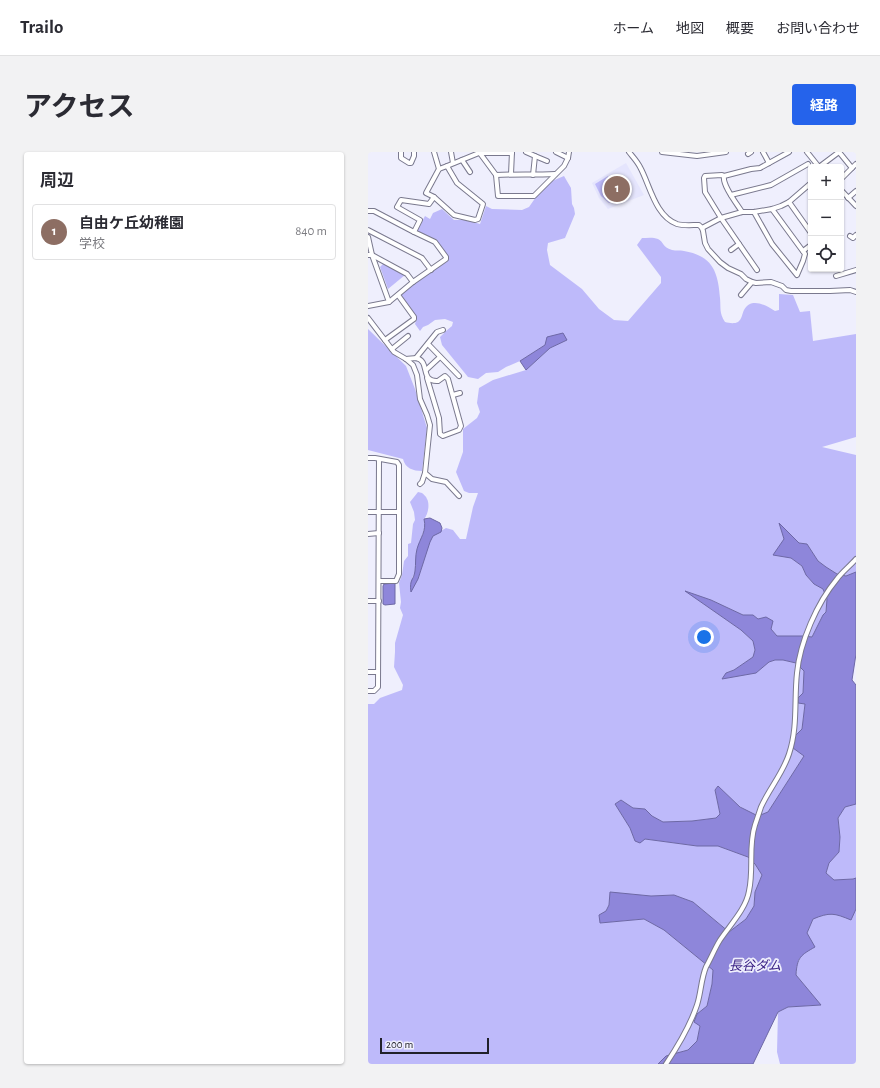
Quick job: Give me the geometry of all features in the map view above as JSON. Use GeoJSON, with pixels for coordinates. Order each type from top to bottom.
{"type":"FeatureCollection","features":[{"type":"Feature","properties":{"kind":"street"},"geometry":{"type":"LineString","coordinates":[[401,152],[401,158],[408,163],[411,163],[413,160],[414,152]]}},
{"type":"Feature","properties":{"kind":"street"},"geometry":{"type":"LineString","coordinates":[[434,152],[439,169]]}},
{"type":"Feature","properties":{"kind":"street"},"geometry":{"type":"LineString","coordinates":[[451,152],[453,163]]}},
{"type":"Feature","properties":{"kind":"street"},"geometry":{"type":"LineString","coordinates":[[447,166],[457,183],[482,202],[483,204],[478,219],[475,220],[454,215],[434,197],[426,193],[439,169],[479,153],[512,152],[511,174]]}},
{"type":"Feature","properties":{"kind":"street"},"geometry":{"type":"LineString","coordinates":[[526,152],[547,160]]}},
{"type":"Feature","properties":{"kind":"street"},"geometry":{"type":"LineString","coordinates":[[556,152],[568,158]]}},
{"type":"Feature","properties":{"kind":"street"},"geometry":{"type":"LineString","coordinates":[[479,153],[496,175],[498,196],[534,196],[564,166],[569,152]]}},
{"type":"Feature","properties":{"kind":"street"},"geometry":{"type":"LineString","coordinates":[[629,152],[641,168],[653,199],[666,216],[675,223],[681,225],[699,226],[702,228]]}},
{"type":"Feature","properties":{"kind":"street"},"geometry":{"type":"LineString","coordinates":[[662,152],[697,156],[726,152]]}},
{"type":"Feature","properties":{"kind":"street"},"geometry":{"type":"LineString","coordinates":[[697,152],[701,156]]}},
{"type":"Feature","properties":{"kind":"street"},"geometry":{"type":"LineString","coordinates":[[763,152],[769,163]]}},
{"type":"Feature","properties":{"kind":"street"},"geometry":{"type":"LineString","coordinates":[[757,270],[720,218],[705,192],[704,178],[706,176],[724,176],[760,168],[789,152]]}},
{"type":"Feature","properties":{"kind":"street"},"geometry":{"type":"LineString","coordinates":[[807,152],[817,164]]}},
{"type":"Feature","properties":{"kind":"street"},"geometry":{"type":"LineString","coordinates":[[823,164],[839,152],[852,168]]}},
{"type":"Feature","properties":{"kind":"street"},"geometry":{"type":"LineString","coordinates":[[533,175],[535,156]]}},
{"type":"Feature","properties":{"kind":"street"},"geometry":{"type":"LineString","coordinates":[[462,160],[470,172]]}},
{"type":"Feature","properties":{"kind":"street"},"geometry":{"type":"LineString","coordinates":[[731,195],[771,186],[808,164]]}},
{"type":"Feature","properties":{"kind":"street"},"geometry":{"type":"LineString","coordinates":[[844,176],[856,164]]}},
{"type":"Feature","properties":{"kind":"street"},"geometry":{"type":"LineString","coordinates":[[496,175],[555,174]]}},
{"type":"Feature","properties":{"kind":"street"},"geometry":{"type":"LineString","coordinates":[[724,176],[724,181],[742,212]]}},
{"type":"Feature","properties":{"kind":"street"},"geometry":{"type":"LineString","coordinates":[[702,228],[720,218],[742,212],[772,209],[789,202],[807,187]]}},
{"type":"Feature","properties":{"kind":"street"},"geometry":{"type":"LineString","coordinates":[[848,198],[856,191]]}},
{"type":"Feature","properties":{"kind":"street"},"geometry":{"type":"LineString","coordinates":[[844,193],[856,206]]}},
{"type":"Feature","properties":{"kind":"street"},"geometry":{"type":"LineString","coordinates":[[414,232],[420,220],[397,208],[401,200],[429,204],[434,197]]}},
{"type":"Feature","properties":{"kind":"street"},"geometry":{"type":"LineString","coordinates":[[789,202],[808,229]]}},
{"type":"Feature","properties":{"kind":"street"},"geometry":{"type":"LineString","coordinates":[[754,212],[772,244],[798,275],[805,254],[772,209]]}},
{"type":"Feature","properties":{"kind":"street"},"geometry":{"type":"LineString","coordinates":[[368,211],[374,211],[435,242],[446,257],[446,259],[413,282],[389,302],[368,306]]}},
{"type":"Feature","properties":{"kind":"street"},"geometry":{"type":"LineString","coordinates":[[702,228],[705,244],[712,255],[720,262],[752,282],[771,282],[791,291],[850,290],[856,292]]}},
{"type":"Feature","properties":{"kind":"street"},"geometry":{"type":"LineString","coordinates":[[368,230],[422,258],[431,270]]}},
{"type":"Feature","properties":{"kind":"street"},"geometry":{"type":"LineString","coordinates":[[850,236],[853,238],[856,235]]}},
{"type":"Feature","properties":{"kind":"street"},"geometry":{"type":"LineString","coordinates":[[368,237],[370,255],[389,302]]}},
{"type":"Feature","properties":{"kind":"street"},"geometry":{"type":"LineString","coordinates":[[731,250],[739,244]]}},
{"type":"Feature","properties":{"kind":"street"},"geometry":{"type":"LineString","coordinates":[[803,251],[808,247]]}},
{"type":"Feature","properties":{"kind":"street"},"geometry":{"type":"LineString","coordinates":[[370,255],[407,274],[413,282]]}},
{"type":"Feature","properties":{"kind":"street"},"geometry":{"type":"LineString","coordinates":[[836,276],[856,270]]}},
{"type":"Feature","properties":{"kind":"street"},"geometry":{"type":"LineString","coordinates":[[740,295],[752,282]]}},
{"type":"Feature","properties":{"kind":"street"},"geometry":{"type":"LineString","coordinates":[[385,340],[414,319],[398,295]]}},
{"type":"Feature","properties":{"kind":"street"},"geometry":{"type":"LineString","coordinates":[[368,318],[394,352],[413,365],[417,375],[420,399],[430,425],[425,473],[420,484]]}},
{"type":"Feature","properties":{"kind":"street"},"geometry":{"type":"LineString","coordinates":[[416,358],[437,332],[443,330]]}},
{"type":"Feature","properties":{"kind":"street"},"geometry":{"type":"LineString","coordinates":[[392,349],[408,336]]}},
{"type":"Feature","properties":{"kind":"street"},"geometry":{"type":"LineString","coordinates":[[428,344],[459,376]]}},
{"type":"Feature","properties":{"kind":"street"},"geometry":{"type":"LineString","coordinates":[[426,370],[440,357]]}},
{"type":"Feature","properties":{"kind":"street"},"geometry":{"type":"LineString","coordinates":[[406,359],[416,358],[422,362],[426,370],[427,378],[439,418],[440,434],[443,436],[459,430],[462,426],[448,378],[444,377],[435,382],[427,378]]}},
{"type":"Feature","properties":{"kind":"street"},"geometry":{"type":"LineString","coordinates":[[453,396],[460,393]]}},
{"type":"Feature","properties":{"kind":"street"},"geometry":{"type":"LineString","coordinates":[[368,458],[397,462],[399,465],[399,574],[396,581],[380,581]]}},
{"type":"Feature","properties":{"kind":"street"},"geometry":{"type":"LineString","coordinates":[[368,691],[374,691],[378,687],[380,459]]}},
{"type":"Feature","properties":{"kind":"street"},"geometry":{"type":"LineString","coordinates":[[425,473],[432,479],[446,482],[459,496]]}},
{"type":"Feature","properties":{"kind":"street"},"geometry":{"type":"LineString","coordinates":[[368,512],[399,512]]}},
{"type":"Feature","properties":{"kind":"street"},"geometry":{"type":"LineString","coordinates":[[368,534],[379,533]]}},
{"type":"Feature","properties":{"kind":"street"},"geometry":{"type":"LineString","coordinates":[[666,1064],[678,1045],[692,1017],[697,1004],[705,969],[719,942],[743,906],[749,892],[754,827],[761,807],[784,767],[789,755],[795,728],[797,672],[810,623],[837,578],[856,560]]}},
{"type":"Feature","properties":{"kind":"street"},"geometry":{"type":"LineString","coordinates":[[368,601],[379,601]]}},
{"type":"Feature","properties":{"kind":"street"},"geometry":{"type":"LineString","coordinates":[[368,672],[378,672]]}},
{"type":"Feature","properties":{"kind":"shaded area"},"geometry":{"type":"Polygon","coordinates":[[[626,163],[644,195],[608,209],[599,198],[592,183],[626,163]]]}},
{"type":"Feature","properties":{"kind":"shaded area"},"geometry":{"type":"Polygon","coordinates":[[[564,176],[571,188],[572,204],[575,214],[565,238],[548,243],[547,250],[550,265],[582,289],[599,309],[614,320],[628,321],[661,283],[661,277],[637,245],[642,238],[656,238],[669,249],[694,253],[708,261],[718,280],[721,313],[725,322],[738,322],[747,306],[755,303],[767,306],[775,311],[779,310],[779,294],[793,295],[800,312],[810,311],[813,341],[856,334],[856,437],[822,447],[856,455],[856,572],[847,576],[837,574],[818,561],[807,544],[799,543],[780,524],[791,558],[802,566],[806,575],[814,584],[823,589],[827,599],[826,612],[812,637],[777,636],[771,629],[753,615],[743,615],[711,600],[687,592],[741,630],[753,641],[755,650],[753,657],[734,670],[726,673],[756,673],[769,662],[775,660],[796,663],[804,671],[803,693],[805,704],[802,729],[795,736],[804,756],[768,812],[757,817],[746,811],[718,786],[715,790],[720,814],[717,818],[663,822],[652,816],[645,809],[633,808],[621,800],[615,804],[630,828],[635,841],[645,839],[697,846],[718,846],[748,857],[755,864],[762,875],[755,892],[754,906],[746,919],[729,932],[693,902],[674,895],[651,896],[610,893],[609,905],[606,911],[599,915],[600,923],[644,919],[664,930],[713,970],[712,984],[707,1006],[697,1014],[700,1026],[697,1041],[688,1050],[666,1056],[658,1064],[368,1064],[368,704],[374,704],[380,698],[402,690],[403,685],[394,667],[395,643],[403,615],[400,608],[401,602],[399,583],[404,561],[408,556],[408,544],[411,543],[413,524],[415,520],[410,502],[418,492],[426,496],[428,501],[427,512],[424,519],[425,526],[417,548],[415,573],[412,578],[418,579],[428,545],[433,536],[446,528],[453,530],[460,539],[466,539],[473,507],[478,493],[469,493],[464,491],[456,472],[463,452],[463,429],[477,418],[480,412],[477,403],[479,388],[493,380],[526,370],[550,348],[567,340],[545,345],[520,361],[498,372],[486,373],[478,379],[468,377],[442,345],[440,337],[452,326],[453,322],[445,319],[435,320],[423,327],[420,331],[415,324],[417,318],[401,295],[418,281],[448,261],[447,257],[435,240],[417,231],[425,216],[430,219],[433,213],[442,209],[454,220],[467,220],[480,224],[486,206],[492,209],[522,210],[529,207],[545,184],[564,176]]]}},
{"type":"Feature","properties":{"kind":"shaded area"},"geometry":{"type":"Polygon","coordinates":[[[608,176],[616,189],[614,191],[617,196],[609,203],[601,196],[595,184],[608,176]]]}},
{"type":"Feature","properties":{"kind":"shaded area"},"geometry":{"type":"Polygon","coordinates":[[[384,263],[405,275],[388,289],[380,267],[384,263]]]}},
{"type":"Feature","properties":{"kind":"shaded area"},"geometry":{"type":"Polygon","coordinates":[[[368,329],[406,366],[415,389],[427,428],[422,471],[410,468],[406,465],[403,459],[368,450],[368,329]]]}},
{"type":"Feature","properties":{"kind":"shaded area"},"geometry":{"type":"Polygon","coordinates":[[[856,804],[856,878],[834,880],[826,873],[829,863],[839,852],[840,837],[838,818],[845,807],[856,804]]]}},
{"type":"Feature","properties":{"kind":"shaded area"},"geometry":{"type":"Polygon","coordinates":[[[856,909],[856,1064],[780,1064],[777,1052],[778,1012],[788,1007],[821,1005],[796,975],[797,965],[813,919],[832,914],[851,919],[856,909]]]}},
{"type":"Feature","properties":{"kind":"water"},"geometry":{"type":"Polygon","coordinates":[[[563,333],[567,340],[550,348],[526,370],[520,361],[545,345],[547,337],[563,333]]]}},
{"type":"Feature","properties":{"kind":"water"},"geometry":{"type":"Polygon","coordinates":[[[430,518],[440,523],[442,528],[441,532],[433,536],[430,542],[418,579],[411,592],[411,582],[415,571],[416,552],[425,527],[424,519],[430,518]]]}},
{"type":"Feature","properties":{"kind":"water","name":"長谷ダム"},"geometry":{"type":"Polygon","coordinates":[[[779,523],[799,543],[807,544],[818,561],[837,574],[846,576],[856,572],[856,654],[852,680],[856,685],[856,804],[845,807],[838,818],[840,837],[839,852],[829,863],[826,873],[834,880],[856,878],[856,909],[851,920],[832,914],[813,919],[807,933],[815,947],[801,957],[797,964],[796,975],[821,1005],[788,1007],[778,1012],[753,1064],[658,1064],[666,1056],[688,1050],[697,1041],[700,1026],[694,1022],[697,1014],[707,1006],[712,984],[713,970],[664,930],[644,919],[600,923],[599,915],[606,911],[609,905],[610,892],[651,896],[674,895],[693,902],[729,932],[746,919],[754,906],[755,892],[762,875],[755,864],[748,857],[718,846],[697,846],[645,839],[640,843],[635,841],[630,828],[615,804],[621,800],[633,808],[645,809],[652,816],[663,822],[716,818],[720,814],[715,790],[718,786],[740,807],[758,816],[768,812],[804,756],[793,748],[795,736],[802,729],[805,704],[798,703],[798,698],[803,693],[804,671],[796,663],[775,660],[769,662],[756,673],[722,679],[726,673],[734,670],[753,657],[755,650],[753,641],[741,630],[685,591],[711,600],[743,615],[753,615],[758,619],[766,617],[773,621],[771,629],[777,636],[812,637],[826,612],[827,599],[823,589],[814,584],[806,575],[802,566],[791,558],[773,555],[784,539],[779,523]]]}},
{"type":"Feature","properties":{"kind":"water"},"geometry":{"type":"Polygon","coordinates":[[[395,583],[395,604],[383,604],[384,584],[395,583]]]}},
{"type":"Feature","properties":{"kind":"place","name":"自由ケ丘幼稚園"},"geometry":{"type":"Point","coordinates":[617,189]}}]}
